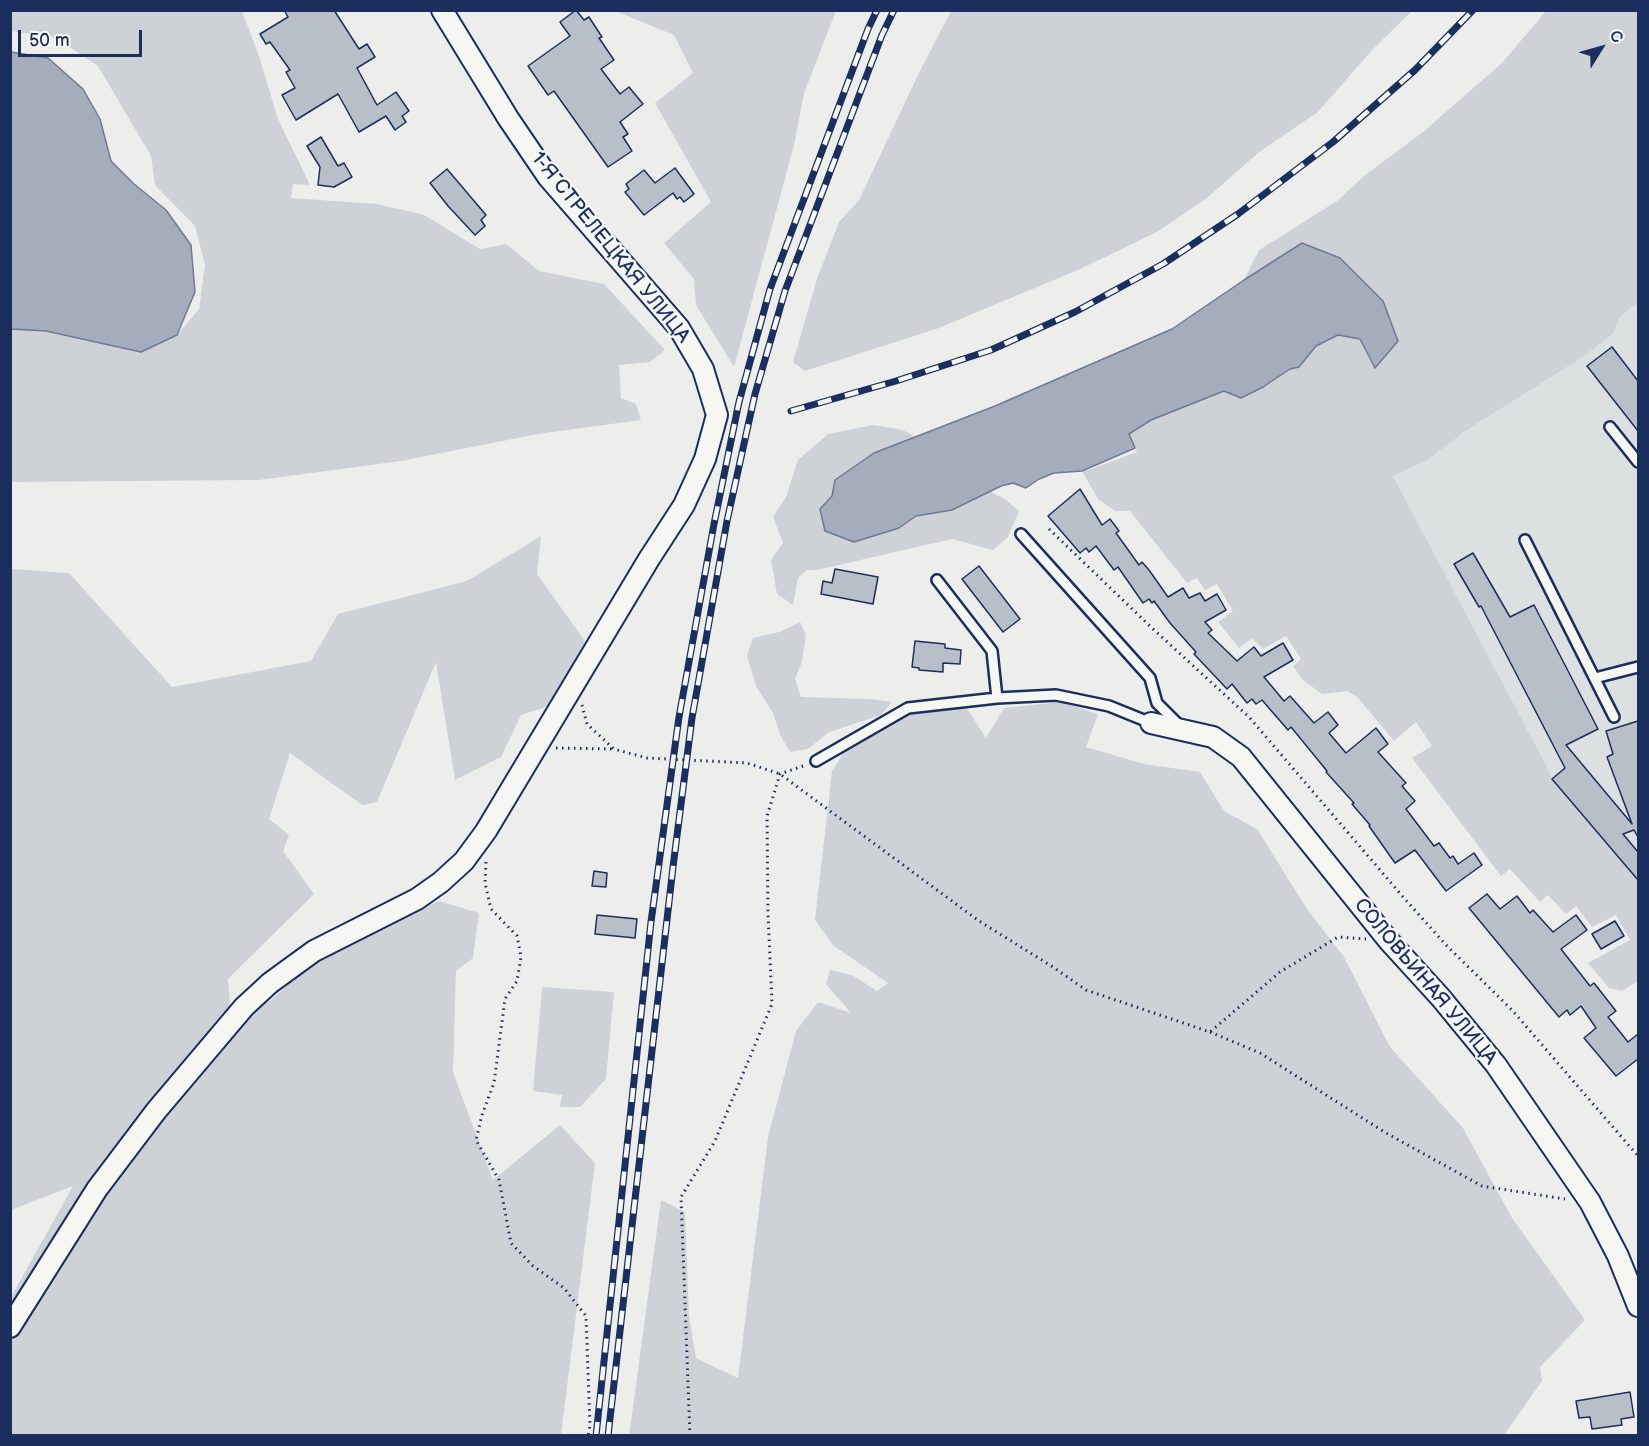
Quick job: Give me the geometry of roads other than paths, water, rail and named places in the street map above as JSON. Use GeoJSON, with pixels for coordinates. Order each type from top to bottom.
{"type":"FeatureCollection","features":[{"type":"Feature","properties":{"kind":"street","name":"1-Я СТРЕЛЕЦКАЯ УЛИЦА"},"geometry":{"type":"LineString","coordinates":[[10,1327],[97,1189],[156,1111],[243,1007],[270,982],[314,951],[417,899],[441,882],[464,861],[486,831],[684,505],[705,459],[717,415],[703,369],[679,328],[548,177],[508,118],[442,10]]}},
{"type":"Feature","properties":{"kind":"street","name":"СОЛОВЬИНАЯ УЛИЦА"},"geometry":{"type":"LineString","coordinates":[[1151,723],[1185,732],[1213,736],[1241,757],[1389,941],[1441,998],[1496,1065],[1590,1202],[1618,1256],[1638,1306]]}},
{"type":"Feature","properties":{"kind":"lane"},"geometry":{"type":"LineString","coordinates":[[1610,427],[1638,462]]}},
{"type":"Feature","properties":{"kind":"lane"},"geometry":{"type":"LineString","coordinates":[[1021,534],[1150,678],[1156,703],[1185,732]]}},
{"type":"Feature","properties":{"kind":"lane"},"geometry":{"type":"LineString","coordinates":[[1525,540],[1614,717]]}},
{"type":"Feature","properties":{"kind":"lane"},"geometry":{"type":"LineString","coordinates":[[937,580],[992,651],[997,698]]}},
{"type":"Feature","properties":{"kind":"lane"},"geometry":{"type":"LineString","coordinates":[[1595,678],[1638,666]]}},
{"type":"Feature","properties":{"kind":"lane"},"geometry":{"type":"LineString","coordinates":[[816,761],[908,708],[997,698],[1056,695],[1109,706],[1151,723]]}},
{"type":"Feature","properties":{"kind":"water"},"geometry":{"type":"Polygon","coordinates":[[[11,52],[48,58],[83,89],[100,119],[111,161],[134,184],[166,210],[191,245],[195,292],[177,335],[141,352],[46,331],[11,329],[11,52]]]}},
{"type":"Feature","properties":{"kind":"water"},"geometry":{"type":"Polygon","coordinates":[[[1302,243],[1340,258],[1383,301],[1398,341],[1375,368],[1360,339],[1338,335],[1316,346],[1299,367],[1290,369],[1241,398],[1224,391],[1151,420],[1129,434],[1135,448],[1082,471],[1054,473],[1026,488],[1013,483],[1001,486],[952,510],[916,516],[899,528],[854,542],[825,531],[820,509],[832,496],[835,480],[874,453],[995,406],[1172,329],[1302,243]]]}},
{"type":"Feature","properties":{"kind":"railway"},"geometry":{"type":"LineString","coordinates":[[596,1436],[651,922],[679,717],[714,524],[739,402],[770,289],[877,10]]}},
{"type":"Feature","properties":{"kind":"railway"},"geometry":{"type":"LineString","coordinates":[[608,1436],[692,718],[727,521],[755,394],[785,291],[882,35],[894,10]]}},
{"type":"Feature","properties":{"kind":"railway"},"geometry":{"type":"LineString","coordinates":[[791,411],[896,381],[991,350],[1075,312],[1163,264],[1238,214],[1333,142],[1415,70],[1473,10]]}}]}
